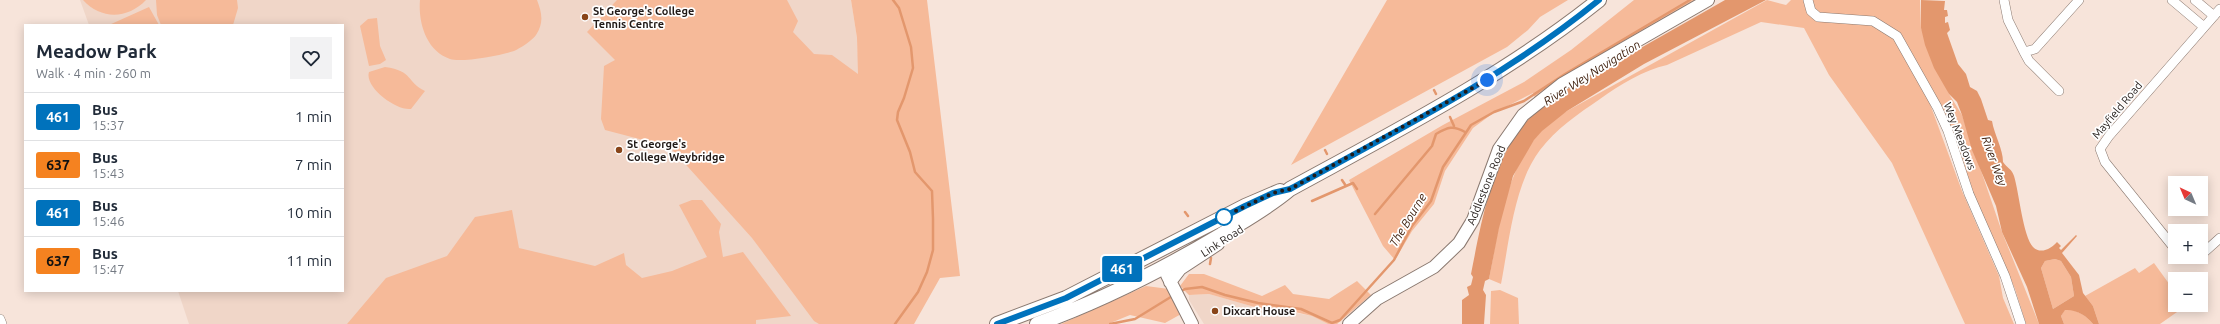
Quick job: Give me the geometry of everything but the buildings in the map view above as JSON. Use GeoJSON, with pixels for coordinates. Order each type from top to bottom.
{"type":"FeatureCollection","features":[{"type":"Feature","properties":{"kind":"main road"},"geometry":{"type":"LineString","coordinates":[[1037,324],[1114,292],[1163,268],[1275,202],[1290,189],[1498,73],[1532,51],[1599,0]]}},
{"type":"Feature","properties":{"kind":"main road"},"geometry":{"type":"LineString","coordinates":[[1066,298],[1245,206],[1273,193],[1290,189]]}},
{"type":"Feature","properties":{"kind":"main road"},"geometry":{"type":"LineString","coordinates":[[997,324],[1066,298],[1101,289],[1155,264],[1163,268]]}},
{"type":"Feature","properties":{"kind":"street","name":"Addlestone Road"},"geometry":{"type":"LineString","coordinates":[[1349,324],[1384,295],[1434,267],[1459,243],[1473,220],[1499,149],[1523,115],[1562,84],[1708,0]]}},
{"type":"Feature","properties":{"kind":"street","name":"Wey Meadows"},"geometry":{"type":"LineString","coordinates":[[1808,0],[1812,11],[1818,18],[1873,21],[1897,36],[1934,101],[1948,130],[1969,194],[2005,276],[2021,324]]}},
{"type":"Feature","properties":{"kind":"street"},"geometry":{"type":"LineString","coordinates":[[2004,0],[2008,20],[2029,61],[2059,91]]}},
{"type":"Feature","properties":{"kind":"street"},"geometry":{"type":"LineString","coordinates":[[2024,52],[2035,49],[2079,0]]}},
{"type":"Feature","properties":{"kind":"street"},"geometry":{"type":"LineString","coordinates":[[2172,0],[2204,27]]}},
{"type":"Feature","properties":{"kind":"street"},"geometry":{"type":"LineString","coordinates":[[2194,0],[2217,12]]}},
{"type":"Feature","properties":{"kind":"street","name":"Mayfield Road"},"geometry":{"type":"LineString","coordinates":[[2168,240],[2105,162],[2100,149],[2109,136],[2217,12]]}},
{"type":"Feature","properties":{"kind":"street","name":"Link Road"},"geometry":{"type":"LineString","coordinates":[[1175,290],[1180,268],[1268,211],[1275,202]]}},
{"type":"Feature","properties":{"kind":"street"},"geometry":{"type":"LineString","coordinates":[[2208,248],[2220,238]]}},
{"type":"Feature","properties":{"kind":"street"},"geometry":{"type":"LineString","coordinates":[[1163,268],[1192,324]]}},
{"type":"Feature","properties":{"kind":"street"},"geometry":{"type":"LineString","coordinates":[[0,319],[2,324]]}},
{"type":"Feature","properties":{"kind":"shaded area","name":"St George's College Weybridge"},"geometry":{"type":"Polygon","coordinates":[[[80,0],[851,0],[857,38],[859,75],[914,236],[900,257],[882,321],[867,324],[189,324],[178,292],[344,292],[344,24],[89,24],[80,0]]]}},
{"type":"Feature","properties":{"kind":"shaded area"},"geometry":{"type":"Polygon","coordinates":[[[83,0],[146,0],[131,11],[114,15],[98,11],[90,7],[83,0]]]}},
{"type":"Feature","properties":{"kind":"shaded area"},"geometry":{"type":"Polygon","coordinates":[[[156,0],[237,0],[238,8],[233,24],[161,24],[157,15],[156,0]]]}},
{"type":"Feature","properties":{"kind":"shaded area"},"geometry":{"type":"Polygon","coordinates":[[[420,0],[537,0],[541,14],[541,22],[539,31],[534,37],[514,51],[472,59],[455,60],[442,55],[429,43],[420,17],[420,0]]]}},
{"type":"Feature","properties":{"kind":"shaded area"},"geometry":{"type":"Polygon","coordinates":[[[617,0],[787,0],[798,21],[793,32],[814,54],[832,55],[858,74],[857,38],[851,0],[927,0],[960,276],[940,278],[914,324],[819,324],[814,321],[752,238],[670,147],[605,130],[601,119],[604,66],[615,60],[587,32],[617,0]]]}},
{"type":"Feature","properties":{"kind":"shaded area"},"geometry":{"type":"Polygon","coordinates":[[[1387,0],[1568,0],[1540,17],[1528,30],[1507,47],[1291,165],[1387,0]]]}},
{"type":"Feature","properties":{"kind":"shaded area"},"geometry":{"type":"Polygon","coordinates":[[[1634,0],[1697,0],[1535,98],[1533,93],[1492,114],[1473,128],[1445,171],[1434,204],[1412,231],[1395,260],[1383,246],[1349,180],[1443,125],[1524,82],[1571,50],[1634,0]]]}},
{"type":"Feature","properties":{"kind":"shaded area"},"geometry":{"type":"Polygon","coordinates":[[[1767,0],[1786,5],[1791,0],[1920,0],[1921,28],[1949,94],[1962,115],[2002,232],[2039,324],[2026,324],[2015,289],[1912,55],[1962,191],[1999,276],[2003,298],[2014,324],[1965,324],[1892,163],[1829,75],[1804,28],[1761,22],[1667,65],[1650,70],[1615,88],[1568,122],[1553,135],[1546,142],[1531,164],[1518,197],[1501,284],[1489,279],[1501,218],[1513,177],[1522,158],[1533,141],[1547,125],[1567,111],[1767,0]]]}},
{"type":"Feature","properties":{"kind":"shaded area"},"geometry":{"type":"Polygon","coordinates":[[[149,7],[158,24],[111,24],[149,7]]]}},
{"type":"Feature","properties":{"kind":"shaded area"},"geometry":{"type":"Polygon","coordinates":[[[377,18],[380,46],[386,60],[380,64],[369,66],[360,26],[368,19],[377,18]]]}},
{"type":"Feature","properties":{"kind":"shaded area"},"geometry":{"type":"Polygon","coordinates":[[[385,67],[401,71],[419,88],[425,91],[411,109],[405,109],[397,106],[382,97],[371,84],[369,72],[385,67]]]}},
{"type":"Feature","properties":{"kind":"shaded area"},"geometry":{"type":"Polygon","coordinates":[[[692,200],[702,200],[721,224],[719,232],[723,257],[743,252],[791,316],[756,320],[756,324],[347,324],[386,278],[447,256],[475,217],[512,210],[519,248],[595,266],[624,253],[626,265],[642,278],[672,271],[707,257],[679,205],[692,200]]]}},
{"type":"Feature","properties":{"kind":"shaded area"},"geometry":{"type":"Polygon","coordinates":[[[2055,259],[2061,261],[2071,277],[2074,296],[2053,309],[2041,268],[2045,261],[2055,259]]]}},
{"type":"Feature","properties":{"kind":"shaded area"},"geometry":{"type":"Polygon","coordinates":[[[2154,263],[2168,282],[2168,312],[2177,312],[2160,324],[2099,324],[2093,306],[2085,296],[2135,268],[2139,273],[2154,263]]]}},
{"type":"Feature","properties":{"kind":"shaded area"},"geometry":{"type":"Polygon","coordinates":[[[1189,274],[1204,274],[1262,296],[1285,285],[1293,294],[1329,299],[1357,281],[1371,295],[1337,324],[1328,324],[1312,316],[1295,312],[1272,312],[1209,294],[1189,295],[1180,286],[1189,274]]]}},
{"type":"Feature","properties":{"kind":"shaded area"},"geometry":{"type":"Polygon","coordinates":[[[1146,286],[1169,289],[1183,313],[1165,323],[1130,315],[1108,324],[1061,324],[1146,286]]]}},
{"type":"Feature","properties":{"kind":"shaded area"},"geometry":{"type":"Polygon","coordinates":[[[1500,290],[1518,298],[1519,324],[1490,324],[1491,291],[1500,290]]]}},
{"type":"Feature","properties":{"kind":"shaded area"},"geometry":{"type":"Polygon","coordinates":[[[1209,294],[1272,312],[1285,311],[1312,316],[1328,324],[1204,324],[1189,300],[1189,295],[1209,294]]]}},
{"type":"Feature","properties":{"kind":"shaded area"},"geometry":{"type":"Polygon","coordinates":[[[2065,309],[2073,310],[2081,314],[2088,318],[2093,324],[2064,324],[2061,316],[2065,309]]]}},
{"type":"Feature","properties":{"kind":"water","name":"River Wey Navigation"},"geometry":{"type":"Polygon","coordinates":[[[1725,0],[1766,0],[1644,64],[1567,111],[1542,131],[1534,140],[1513,176],[1499,228],[1489,279],[1485,281],[1483,290],[1486,295],[1484,324],[1462,324],[1462,300],[1469,295],[1467,287],[1471,285],[1473,277],[1471,274],[1478,239],[1492,185],[1506,151],[1525,123],[1537,111],[1565,90],[1725,0]]]}},
{"type":"Feature","properties":{"kind":"water","name":"River Wey"},"geometry":{"type":"Polygon","coordinates":[[[1921,0],[1945,1],[1944,10],[1947,10],[1948,16],[1945,17],[1945,23],[1948,22],[1950,30],[1947,33],[1958,64],[1966,74],[1970,87],[1977,91],[1988,120],[1992,121],[2002,152],[2003,162],[2011,170],[2016,183],[2024,224],[2030,241],[2033,247],[2043,251],[2057,242],[2061,246],[2059,248],[2061,250],[2076,235],[2077,236],[2062,253],[2079,275],[2083,293],[2093,306],[2099,324],[2093,324],[2088,318],[2081,314],[2065,310],[2061,316],[2064,324],[2039,324],[2027,287],[2002,232],[1996,206],[1972,150],[1957,102],[1949,94],[1934,68],[1925,45],[1921,28],[1921,0]],[[2055,259],[2045,261],[2041,268],[2053,309],[2074,296],[2071,277],[2061,261],[2055,259]]]}},
{"type":"Feature","properties":{"kind":"waterway"},"geometry":{"type":"LineString","coordinates":[[893,0],[899,8],[911,47],[913,68],[898,112],[897,120],[910,152],[915,172],[932,191],[933,219],[933,250],[927,272],[918,292],[895,324]]}},
{"type":"Feature","properties":{"kind":"waterway","name":"The Bourne"},"geometry":{"type":"LineString","coordinates":[[1180,292],[1185,289],[1202,287],[1225,295],[1258,303],[1301,309],[1332,323],[1340,320],[1394,260],[1412,226],[1431,201],[1443,167],[1471,125],[1494,112],[1524,101],[1565,74],[1690,0]]}},
{"type":"Feature","properties":{"kind":"waterway"},"geometry":{"type":"LineString","coordinates":[[1434,90],[1436,94]]}},
{"type":"Feature","properties":{"kind":"waterway"},"geometry":{"type":"LineString","coordinates":[[1450,117],[1454,126]]}},
{"type":"Feature","properties":{"kind":"waterway"},"geometry":{"type":"LineString","coordinates":[[1375,214],[1432,146],[1436,134],[1450,128],[1457,128],[1465,132]]}},
{"type":"Feature","properties":{"kind":"waterway"},"geometry":{"type":"LineString","coordinates":[[1325,150],[1327,154]]}},
{"type":"Feature","properties":{"kind":"waterway"},"geometry":{"type":"LineString","coordinates":[[1342,180],[1346,186]]}},
{"type":"Feature","properties":{"kind":"waterway"},"geometry":{"type":"LineString","coordinates":[[1312,201],[1353,183],[1357,189]]}},
{"type":"Feature","properties":{"kind":"waterway"},"geometry":{"type":"LineString","coordinates":[[1185,212],[1188,216]]}},
{"type":"Feature","properties":{"kind":"waterway"},"geometry":{"type":"LineString","coordinates":[[1210,264],[1211,258]]}},
{"type":"Feature","properties":{"kind":"waterway","name":"The Bourne"},"geometry":{"type":"LineString","coordinates":[[1110,324],[1135,319],[1174,295]]}},
{"type":"Feature","properties":{"kind":"bus line","name":"461"},"geometry":{"type":"LineString","coordinates":[[997,324],[1048,307],[1245,206],[1273,193],[1290,189],[1498,73],[1532,51],[1599,0]]}},
{"type":"Feature","properties":{"kind":"place","name":"St George's College Tennis Centre"},"geometry":{"type":"Point","coordinates":[585,17]}},
{"type":"Feature","properties":{"kind":"place","name":"St George's College Weybridge"},"geometry":{"type":"Point","coordinates":[619,150]}},
{"type":"Feature","properties":{"kind":"place","name":"Dixcart House"},"geometry":{"type":"Point","coordinates":[1215,311]}},
{"type":"Feature","properties":{"kind":"route"},"geometry":{"type":"LineString","coordinates":[[1224,217],[1217,220],[1273,193],[1290,189],[1487,80]]}}]}
